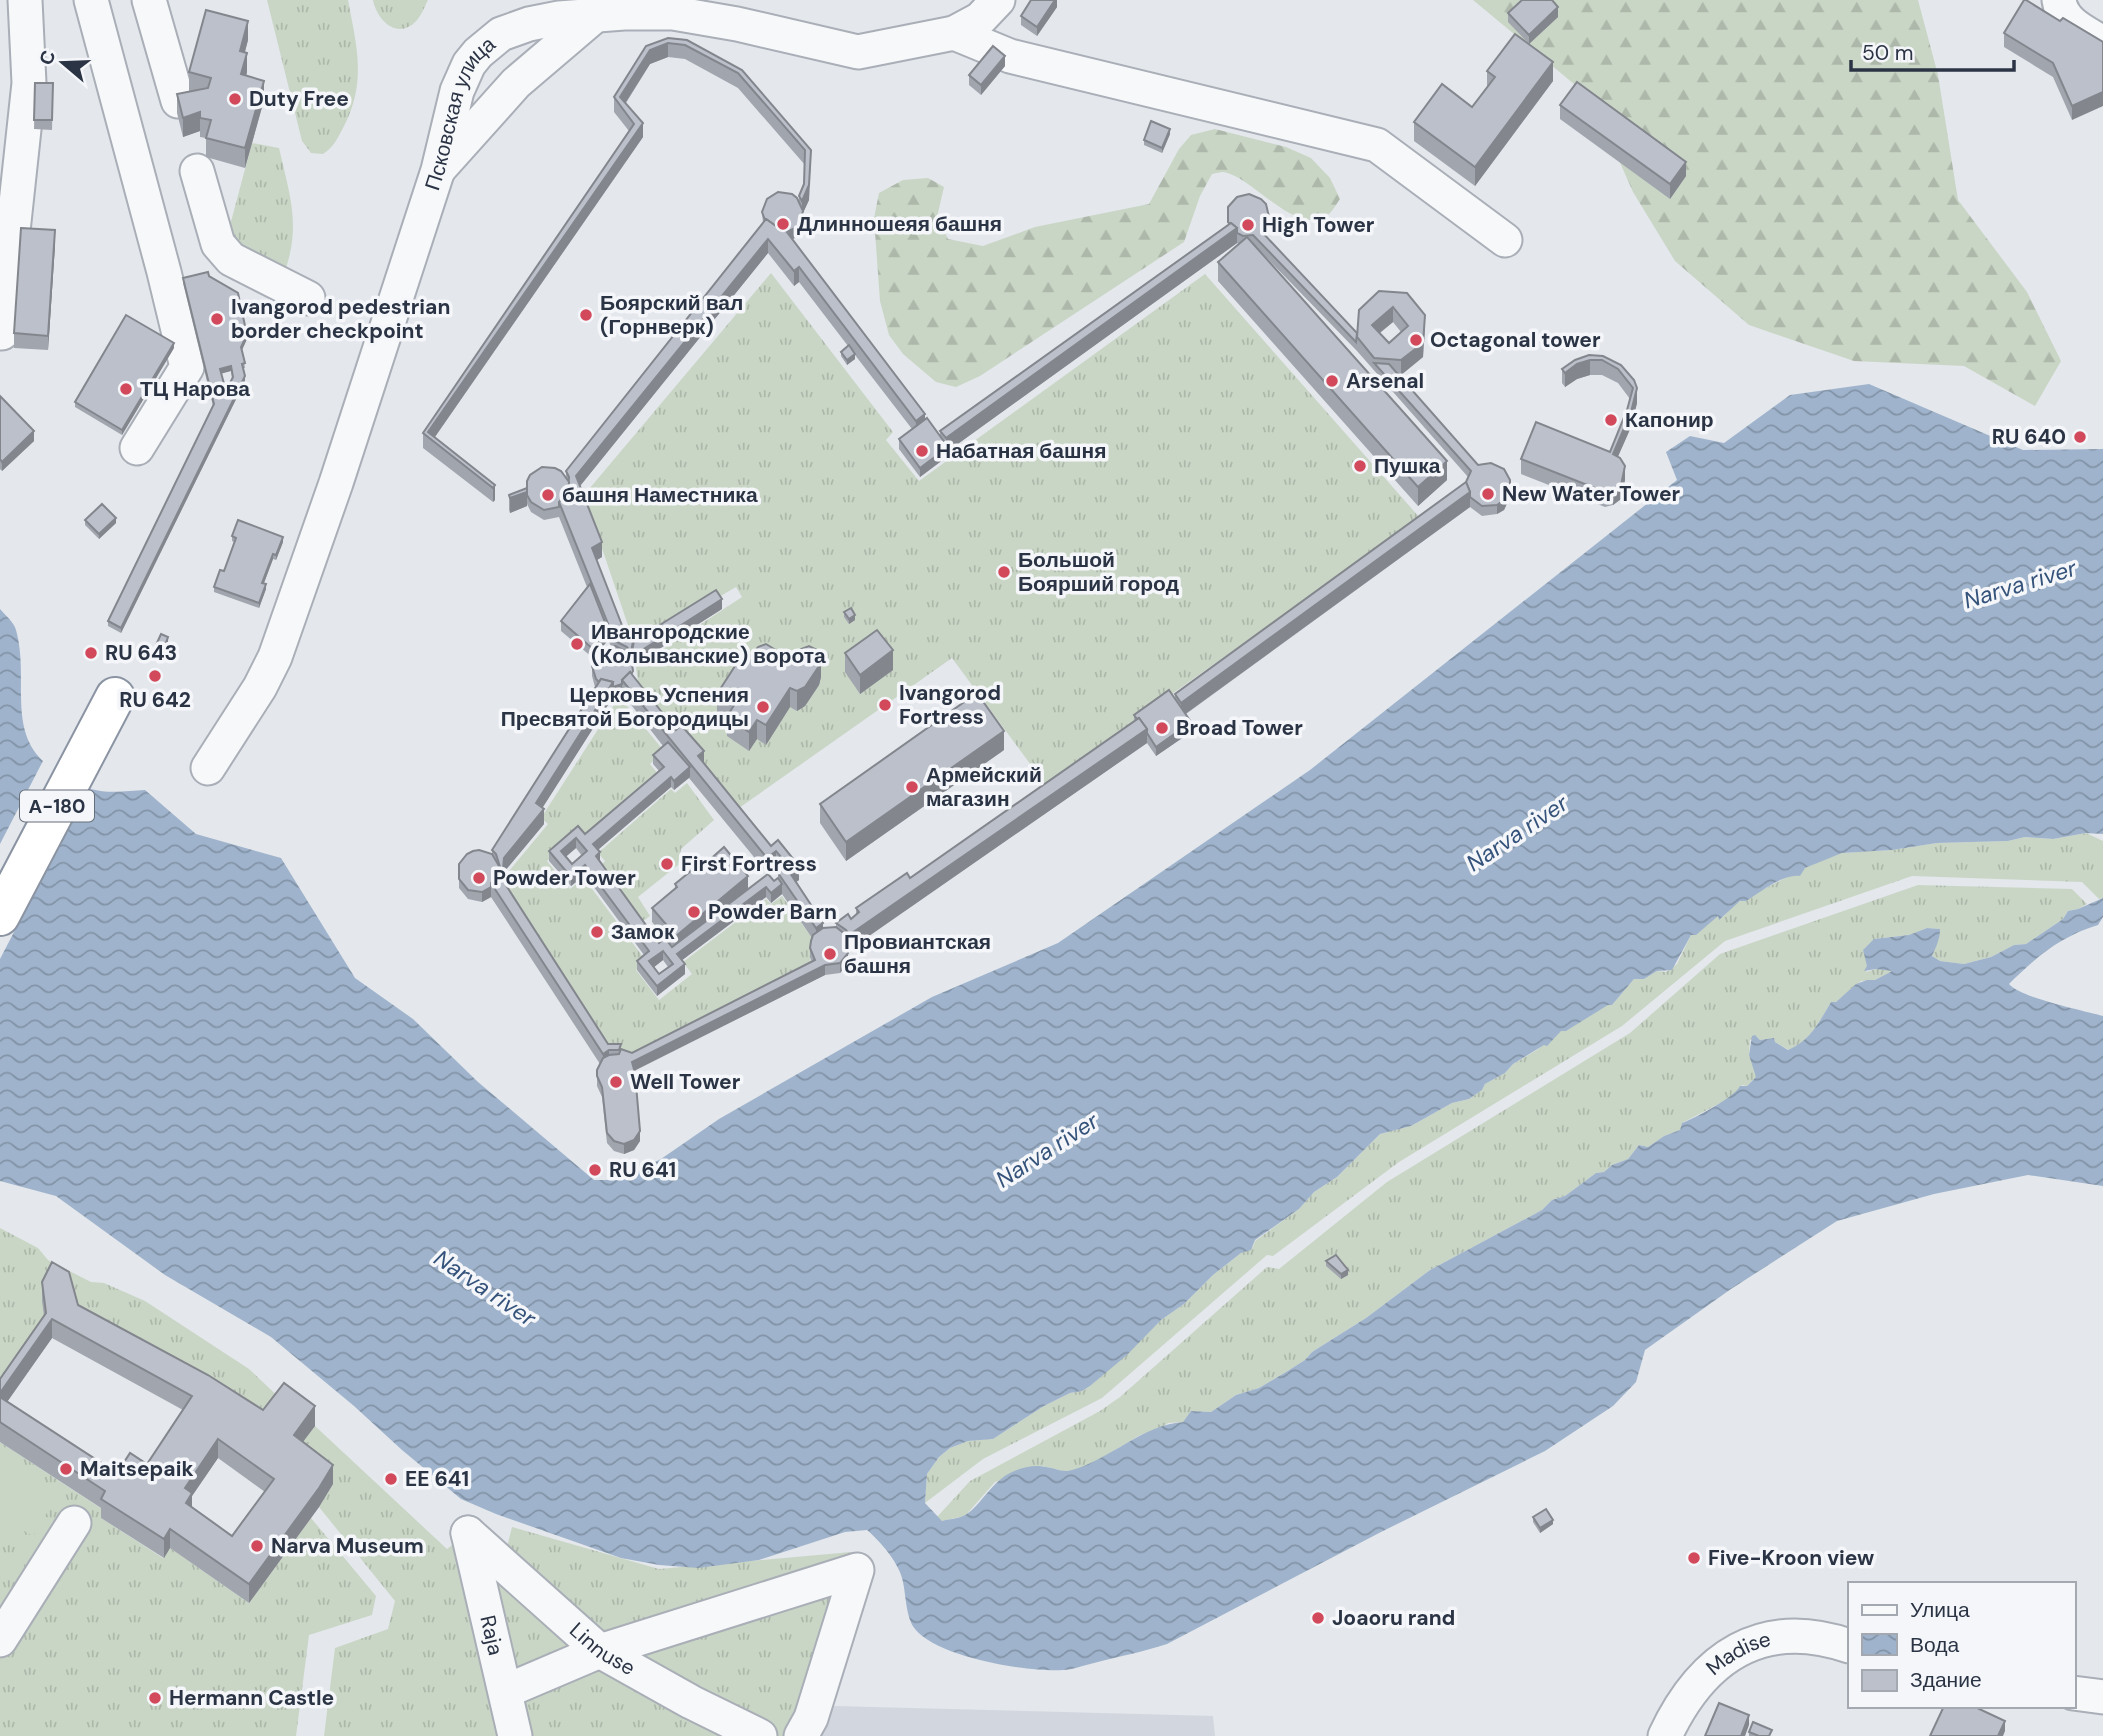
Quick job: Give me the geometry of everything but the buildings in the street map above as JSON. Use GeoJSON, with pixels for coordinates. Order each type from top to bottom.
{"type":"FeatureCollection","features":[{"type":"Feature","properties":{"kind":"highway","name":"А-180"},"geometry":{"type":"LineString","coordinates":[[0,916],[115,697]]}},
{"type":"Feature","properties":{"kind":"street"},"geometry":{"type":"LineString","coordinates":[[2,333],[8,227],[29,83],[25,0]]}},
{"type":"Feature","properties":{"kind":"street"},"geometry":{"type":"LineString","coordinates":[[91,0],[187,367],[137,448]]}},
{"type":"Feature","properties":{"kind":"street"},"geometry":{"type":"LineString","coordinates":[[149,0],[178,101]]}},
{"type":"Feature","properties":{"kind":"street","name":"Псковская улица"},"geometry":{"type":"LineString","coordinates":[[208,768],[260,687],[275,657],[309,563],[438,170],[457,91],[469,64],[478,53],[501,34],[529,24],[597,14],[673,13],[772,30],[858,52],[954,33],[980,19],[998,0]]}},
{"type":"Feature","properties":{"kind":"street"},"geometry":{"type":"LineString","coordinates":[[2059,0],[2060,7],[2072,24],[2103,43]]}},
{"type":"Feature","properties":{"kind":"street"},"geometry":{"type":"LineString","coordinates":[[438,170],[516,83],[597,14]]}},
{"type":"Feature","properties":{"kind":"street"},"geometry":{"type":"LineString","coordinates":[[954,33],[1010,56],[1377,145],[1505,240]]}},
{"type":"Feature","properties":{"kind":"street"},"geometry":{"type":"LineString","coordinates":[[197,171],[218,244],[231,259],[307,299]]}},
{"type":"Feature","properties":{"kind":"street"},"geometry":{"type":"LineString","coordinates":[[0,1640],[74,1523]]}},
{"type":"Feature","properties":{"kind":"street","name":"Linnuse"},"geometry":{"type":"LineString","coordinates":[[468,1533],[600,1651],[691,1702],[760,1736]]}},
{"type":"Feature","properties":{"kind":"street","name":"Raja"},"geometry":{"type":"LineString","coordinates":[[468,1533],[515,1736]]}},
{"type":"Feature","properties":{"kind":"street"},"geometry":{"type":"LineString","coordinates":[[506,1691],[600,1651],[857,1570],[811,1718],[801,1736]]}},
{"type":"Feature","properties":{"kind":"street","name":"Madise"},"geometry":{"type":"LineString","coordinates":[[1665,1736],[1696,1684],[1710,1668],[1748,1645],[1775,1637],[1801,1636],[1829,1639],[1848,1646]]}},
{"type":"Feature","properties":{"kind":"street"},"geometry":{"type":"LineString","coordinates":[[2075,1693],[2103,1698]]}},
{"type":"Feature","properties":{"kind":"shaded area"},"geometry":{"type":"Polygon","coordinates":[[[834,1706],[1213,1716],[1215,1736],[737,1736],[834,1706]]]}},
{"type":"Feature","properties":{"kind":"green space"},"geometry":{"type":"Polygon","coordinates":[[[267,0],[348,0],[357,50],[358,80],[350,112],[339,136],[333,146],[323,154],[311,153],[302,141],[267,0]]]}},
{"type":"Feature","properties":{"kind":"green space"},"geometry":{"type":"Polygon","coordinates":[[[373,0],[428,0],[415,22],[399,29],[382,19],[373,0]]]}},
{"type":"Feature","properties":{"kind":"green space"},"geometry":{"type":"Polygon","coordinates":[[[1473,0],[1918,0],[1938,75],[1958,200],[2027,292],[2061,361],[2035,406],[1964,366],[1854,361],[1749,325],[1675,261],[1633,192],[1592,99],[1473,0]]]}},
{"type":"Feature","properties":{"kind":"green space"},"geometry":{"type":"Polygon","coordinates":[[[1215,129],[1286,147],[1311,158],[1330,178],[1340,199],[1330,213],[1317,220],[1304,219],[1275,204],[1234,176],[1222,172],[1212,174],[1200,196],[1184,242],[980,376],[956,387],[936,382],[903,354],[889,335],[880,301],[874,218],[879,193],[903,180],[928,178],[944,187],[937,217],[948,239],[983,246],[1035,227],[1149,204],[1179,149],[1191,135],[1215,129]]]}},
{"type":"Feature","properties":{"kind":"green space"},"geometry":{"type":"Polygon","coordinates":[[[252,143],[279,148],[287,182],[293,227],[289,259],[283,276],[238,248],[229,229],[252,143]]]}},
{"type":"Feature","properties":{"kind":"green space"},"geometry":{"type":"Polygon","coordinates":[[[771,273],[893,432],[886,440],[919,481],[1205,274],[1420,518],[1045,784],[952,658],[739,808],[639,689],[636,667],[742,597],[736,587],[635,646],[584,495],[771,273]]]}},
{"type":"Feature","properties":{"kind":"green space"},"geometry":{"type":"Polygon","coordinates":[[[622,700],[664,751],[650,764],[659,775],[584,840],[578,834],[547,861],[570,889],[584,878],[646,961],[636,970],[659,1000],[692,974],[683,962],[766,899],[771,904],[782,896],[815,942],[810,950],[811,964],[632,1061],[609,1057],[507,893],[509,871],[548,824],[541,818],[615,703],[622,700]]]}},
{"type":"Feature","properties":{"kind":"green space"},"geometry":{"type":"Polygon","coordinates":[[[687,783],[714,820],[681,849],[678,865],[638,897],[650,916],[642,922],[600,866],[605,861],[598,853],[671,789],[675,793],[687,783]]]}},
{"type":"Feature","properties":{"kind":"green space"},"geometry":{"type":"Polygon","coordinates":[[[2086,833],[2103,841],[2103,898],[2099,899],[2082,882],[1912,876],[1725,941],[1622,1026],[1399,1162],[1273,1256],[1267,1255],[1102,1398],[983,1459],[925,1503],[927,1474],[939,1457],[950,1448],[968,1441],[993,1439],[1044,1406],[1090,1386],[1161,1320],[1184,1304],[1213,1275],[1253,1247],[1255,1241],[1299,1209],[1314,1192],[1337,1177],[1380,1134],[1411,1126],[1452,1103],[1469,1099],[1482,1090],[1485,1084],[1505,1073],[1513,1064],[1537,1050],[1561,1030],[1612,1005],[1634,979],[1644,979],[1657,971],[1666,972],[1677,964],[1691,935],[1718,916],[1720,919],[1736,903],[1817,862],[1842,853],[1892,850],[1937,843],[2008,841],[2025,837],[2053,839],[2086,833]]]}},
{"type":"Feature","properties":{"kind":"green space"},"geometry":{"type":"Polygon","coordinates":[[[1918,885],[2072,889],[2087,904],[2068,911],[2063,919],[2026,944],[2014,945],[1991,957],[1964,964],[1940,961],[1932,956],[1940,929],[1927,928],[1909,935],[1874,939],[1866,972],[1876,969],[1894,970],[1875,980],[1861,981],[1836,1002],[1831,1002],[1809,1036],[1789,1050],[1775,1042],[1774,1038],[1760,1040],[1757,1037],[1750,1040],[1749,1055],[1756,1077],[1747,1086],[1742,1085],[1732,1097],[1682,1123],[1680,1130],[1664,1136],[1648,1147],[1639,1145],[1628,1159],[1612,1165],[1604,1172],[1596,1173],[1565,1196],[1552,1200],[1542,1210],[1430,1270],[1366,1318],[1259,1388],[1236,1395],[1211,1412],[1191,1411],[1183,1422],[1168,1423],[1140,1435],[1090,1465],[1066,1472],[1042,1466],[995,1482],[965,1516],[942,1521],[937,1517],[970,1481],[1100,1411],[1120,1397],[1267,1267],[1279,1269],[1387,1182],[1630,1033],[1720,954],[1918,885]]]}},
{"type":"Feature","properties":{"kind":"green space"},"geometry":{"type":"Polygon","coordinates":[[[0,1228],[38,1248],[48,1260],[91,1282],[104,1283],[145,1301],[249,1369],[284,1402],[263,1430],[46,1332],[0,1398],[0,1228]]]}},
{"type":"Feature","properties":{"kind":"green space"},"geometry":{"type":"Polygon","coordinates":[[[315,1426],[447,1549],[468,1533],[515,1736],[324,1736],[335,1648],[388,1629],[395,1601],[319,1507],[333,1484],[294,1454],[315,1426]]]}},
{"type":"Feature","properties":{"kind":"green space"},"geometry":{"type":"Polygon","coordinates":[[[0,1442],[105,1511],[101,1518],[163,1558],[170,1548],[249,1603],[311,1518],[376,1596],[372,1615],[309,1635],[296,1736],[0,1736],[0,1442]]]}},
{"type":"Feature","properties":{"kind":"green space"},"geometry":{"type":"Polygon","coordinates":[[[0,1460],[58,1494],[33,1536],[0,1517],[0,1460]]]}},
{"type":"Feature","properties":{"kind":"green space"},"geometry":{"type":"Polygon","coordinates":[[[512,1527],[659,1569],[851,1552],[795,1736],[526,1736],[497,1587],[512,1527]]]}},
{"type":"Feature","properties":{"kind":"water","name":"Narva river"},"geometry":{"type":"Polygon","coordinates":[[[1869,384],[2023,450],[2103,449],[2103,834],[2086,833],[2053,839],[2025,837],[2008,841],[1937,843],[1892,850],[1842,853],[1805,868],[1800,876],[1779,880],[1746,901],[1740,901],[1719,920],[1718,916],[1696,935],[1691,935],[1672,970],[1657,971],[1644,979],[1634,979],[1612,1005],[1566,1031],[1561,1031],[1547,1046],[1544,1045],[1513,1064],[1469,1099],[1452,1103],[1411,1126],[1380,1134],[1337,1177],[1314,1192],[1299,1209],[1255,1240],[1251,1250],[1241,1253],[1213,1275],[1184,1304],[1161,1320],[1127,1355],[1090,1386],[1044,1406],[993,1439],[968,1441],[950,1448],[939,1457],[927,1474],[925,1503],[942,1521],[961,1517],[969,1513],[1003,1477],[1014,1471],[1037,1466],[1069,1471],[1086,1465],[1154,1429],[1183,1422],[1191,1411],[1211,1412],[1236,1395],[1259,1388],[1286,1372],[1366,1318],[1430,1270],[1542,1210],[1552,1200],[1565,1196],[1596,1173],[1604,1172],[1612,1165],[1628,1159],[1639,1145],[1648,1147],[1664,1136],[1680,1130],[1682,1123],[1723,1101],[1740,1086],[1747,1086],[1756,1077],[1749,1055],[1752,1036],[1755,1035],[1760,1040],[1774,1038],[1775,1042],[1788,1050],[1809,1036],[1831,1002],[1836,1002],[1856,984],[1875,980],[1892,971],[1864,971],[1867,966],[1863,950],[1874,939],[1909,935],[1927,928],[1940,929],[1939,940],[1932,956],[1940,961],[1964,964],[1991,957],[2014,945],[2026,944],[2063,919],[2068,911],[2103,898],[2103,917],[2098,925],[2072,935],[2050,949],[2009,984],[2038,999],[2103,1016],[2103,1186],[2028,1175],[1934,1194],[1837,1221],[1731,1289],[1645,1350],[1636,1382],[1613,1406],[1545,1451],[1381,1532],[1167,1644],[1063,1670],[1007,1666],[943,1648],[915,1629],[908,1613],[898,1568],[884,1547],[867,1530],[845,1532],[759,1560],[698,1568],[621,1558],[496,1514],[461,1499],[271,1337],[165,1275],[56,1196],[0,1181],[0,609],[16,630],[20,650],[25,729],[31,746],[43,761],[62,774],[98,791],[145,790],[196,834],[281,858],[355,978],[413,1019],[478,1082],[594,1180],[619,1180],[661,1159],[719,1119],[932,997],[1058,943],[1310,770],[1677,480],[1666,452],[1690,436],[1724,443],[1790,395],[1869,384]]]}},
{"type":"Feature","properties":{"kind":"pier"},"geometry":{"type":"Polygon","coordinates":[[[45,757],[55,766],[91,784],[0,959],[0,844],[45,757]]]}},
{"type":"Feature","properties":{"kind":"place","name":"Duty Free"},"geometry":{"type":"Point","coordinates":[235,99]}},
{"type":"Feature","properties":{"kind":"place","name":"Длинношеяя башня"},"geometry":{"type":"Point","coordinates":[783,224]}},
{"type":"Feature","properties":{"kind":"place","name":"High Tower"},"geometry":{"type":"Point","coordinates":[1248,225]}},
{"type":"Feature","properties":{"kind":"place","name":"Боярский вал (Горнверк)"},"geometry":{"type":"Point","coordinates":[586,315]}},
{"type":"Feature","properties":{"kind":"place","name":"Ivangorod pedestrian border checkpoint"},"geometry":{"type":"Point","coordinates":[217,319]}},
{"type":"Feature","properties":{"kind":"place","name":"Octagonal tower"},"geometry":{"type":"Point","coordinates":[1416,340]}},
{"type":"Feature","properties":{"kind":"place","name":"Arsenal"},"geometry":{"type":"Point","coordinates":[1332,381]}},
{"type":"Feature","properties":{"kind":"place","name":"ТЦ Нарова"},"geometry":{"type":"Point","coordinates":[126,389]}},
{"type":"Feature","properties":{"kind":"place","name":"Капонир"},"geometry":{"type":"Point","coordinates":[1611,420]}},
{"type":"Feature","properties":{"kind":"place","name":"RU 640"},"geometry":{"type":"Point","coordinates":[2080,437]}},
{"type":"Feature","properties":{"kind":"place","name":"Набатная башня"},"geometry":{"type":"Point","coordinates":[922,451]}},
{"type":"Feature","properties":{"kind":"place","name":"Пушка"},"geometry":{"type":"Point","coordinates":[1360,466]}},
{"type":"Feature","properties":{"kind":"place","name":"New Water Tower"},"geometry":{"type":"Point","coordinates":[1488,494]}},
{"type":"Feature","properties":{"kind":"place","name":"башня Наместника"},"geometry":{"type":"Point","coordinates":[548,495]}},
{"type":"Feature","properties":{"kind":"place","name":"Большой Боярший город"},"geometry":{"type":"Point","coordinates":[1004,572]}},
{"type":"Feature","properties":{"kind":"place","name":"Ивангородские (Колыванские) ворота"},"geometry":{"type":"Point","coordinates":[577,644]}},
{"type":"Feature","properties":{"kind":"place","name":"RU 643"},"geometry":{"type":"Point","coordinates":[91,653]}},
{"type":"Feature","properties":{"kind":"place","name":"RU 642"},"geometry":{"type":"Point","coordinates":[155,676]}},
{"type":"Feature","properties":{"kind":"place","name":"Ivangorod Fortress"},"geometry":{"type":"Point","coordinates":[885,705]}},
{"type":"Feature","properties":{"kind":"place","name":"Церковь Успения Пресвятой Богородицы"},"geometry":{"type":"Point","coordinates":[763,707]}},
{"type":"Feature","properties":{"kind":"place","name":"Broad Tower"},"geometry":{"type":"Point","coordinates":[1162,728]}},
{"type":"Feature","properties":{"kind":"place","name":"Армейский магазин"},"geometry":{"type":"Point","coordinates":[912,787]}},
{"type":"Feature","properties":{"kind":"place","name":"First Fortress"},"geometry":{"type":"Point","coordinates":[667,864]}},
{"type":"Feature","properties":{"kind":"place","name":"Powder Tower"},"geometry":{"type":"Point","coordinates":[479,878]}},
{"type":"Feature","properties":{"kind":"place","name":"Powder Barn"},"geometry":{"type":"Point","coordinates":[694,912]}},
{"type":"Feature","properties":{"kind":"place","name":"Замок"},"geometry":{"type":"Point","coordinates":[597,932]}},
{"type":"Feature","properties":{"kind":"place","name":"Провиантская башня"},"geometry":{"type":"Point","coordinates":[830,954]}},
{"type":"Feature","properties":{"kind":"place","name":"Well Tower"},"geometry":{"type":"Point","coordinates":[616,1082]}},
{"type":"Feature","properties":{"kind":"place","name":"RU 641"},"geometry":{"type":"Point","coordinates":[595,1170]}},
{"type":"Feature","properties":{"kind":"place","name":"Maitsepaik"},"geometry":{"type":"Point","coordinates":[66,1469]}},
{"type":"Feature","properties":{"kind":"place","name":"EE 641"},"geometry":{"type":"Point","coordinates":[391,1479]}},
{"type":"Feature","properties":{"kind":"place","name":"Narva Museum"},"geometry":{"type":"Point","coordinates":[257,1546]}},
{"type":"Feature","properties":{"kind":"place","name":"Five-Kroon view"},"geometry":{"type":"Point","coordinates":[1694,1558]}},
{"type":"Feature","properties":{"kind":"place","name":"Joaoru rand"},"geometry":{"type":"Point","coordinates":[1318,1618]}},
{"type":"Feature","properties":{"kind":"place","name":"Hermann Castle"},"geometry":{"type":"Point","coordinates":[155,1698]}}]}
